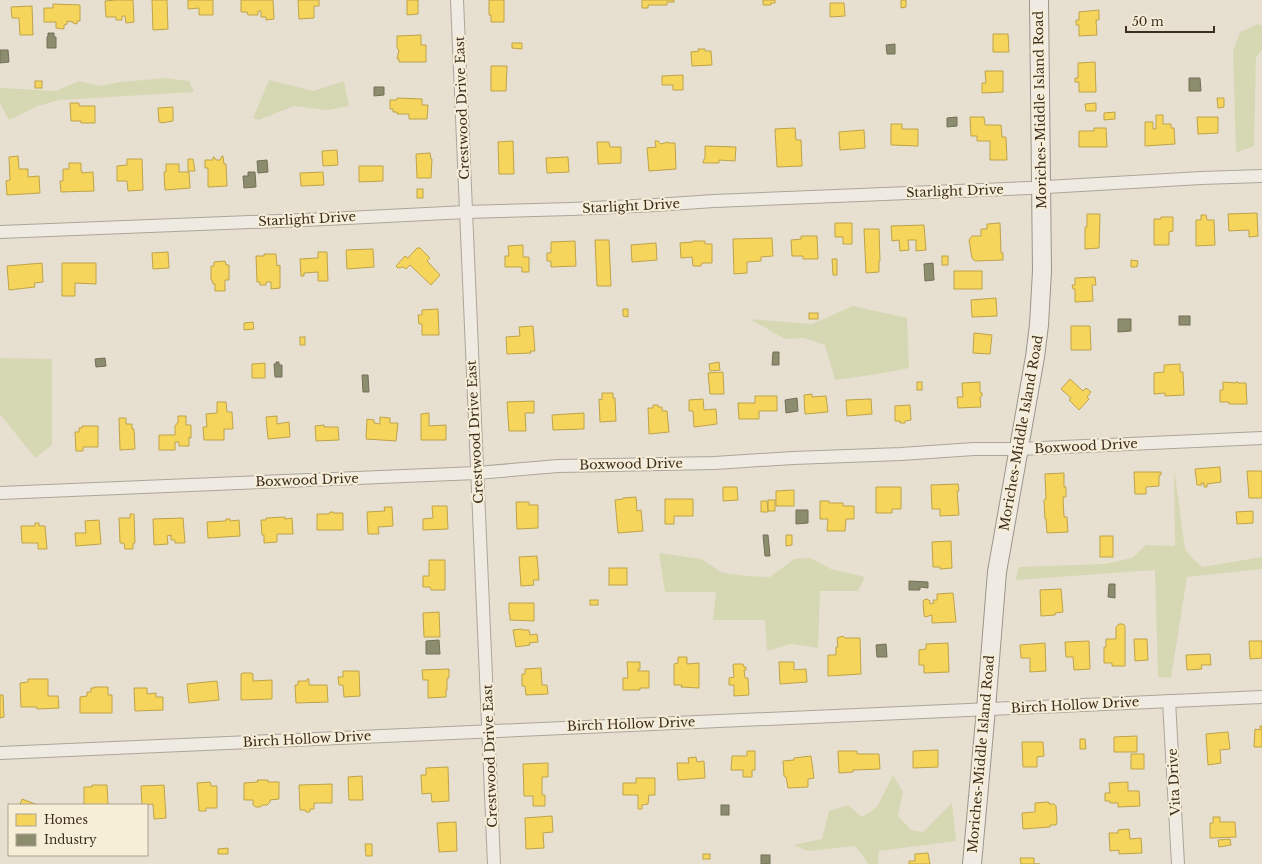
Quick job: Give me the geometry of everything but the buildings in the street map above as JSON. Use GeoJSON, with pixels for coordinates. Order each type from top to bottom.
{"type":"FeatureCollection","features":[{"type":"Feature","properties":{"kind":"main road","name":"Moriches-Middle Island Road"},"geometry":{"type":"LineString","coordinates":[[972,864],[986,709],[996,572],[1035,357],[1040,318],[1042,271],[1039,0]]}},
{"type":"Feature","properties":{"kind":"street","name":"Crestwood Drive East"},"geometry":{"type":"LineString","coordinates":[[457,0],[494,864]]}},
{"type":"Feature","properties":{"kind":"street","name":"Starlight Drive"},"geometry":{"type":"LineString","coordinates":[[0,232],[466,212],[571,209],[655,205],[714,200],[1134,183],[1201,178],[1262,176]]}},
{"type":"Feature","properties":{"kind":"street","name":"Boxwood Drive"},"geometry":{"type":"LineString","coordinates":[[0,493],[477,473],[558,466],[715,463],[974,449],[1019,449],[1262,438]]}},
{"type":"Feature","properties":{"kind":"street","name":"Birch Hollow Drive"},"geometry":{"type":"LineString","coordinates":[[0,753],[489,730],[1262,697]]}},
{"type":"Feature","properties":{"kind":"street","name":"Vita Drive"},"geometry":{"type":"LineString","coordinates":[[1169,701],[1178,864]]}},
{"type":"Feature","properties":{"kind":"green space"},"geometry":{"type":"Polygon","coordinates":[[[1258,24],[1262,26],[1262,50],[1256,57],[1254,146],[1236,153],[1233,51],[1240,32],[1258,24]]]}},
{"type":"Feature","properties":{"kind":"green space"},"geometry":{"type":"Polygon","coordinates":[[[166,78],[189,81],[194,92],[59,100],[38,106],[9,120],[0,103],[0,88],[56,91],[79,81],[100,86],[120,82],[166,78]]]}},
{"type":"Feature","properties":{"kind":"green space"},"geometry":{"type":"Polygon","coordinates":[[[269,80],[313,91],[344,81],[349,106],[327,110],[294,106],[259,120],[253,118],[269,80]]]}},
{"type":"Feature","properties":{"kind":"green space"},"geometry":{"type":"Polygon","coordinates":[[[853,306],[907,318],[909,368],[835,380],[825,345],[804,338],[785,339],[750,319],[812,324],[853,306]]]}},
{"type":"Feature","properties":{"kind":"green space"},"geometry":{"type":"Polygon","coordinates":[[[0,358],[52,359],[52,445],[35,458],[0,414],[0,358]]]}},
{"type":"Feature","properties":{"kind":"green space"},"geometry":{"type":"Polygon","coordinates":[[[1174,468],[1185,549],[1191,557],[1202,567],[1262,557],[1262,569],[1187,577],[1171,678],[1158,677],[1155,570],[1015,580],[1019,567],[1104,564],[1132,558],[1146,545],[1175,546],[1174,468]]]}},
{"type":"Feature","properties":{"kind":"green space"},"geometry":{"type":"Polygon","coordinates":[[[659,553],[701,559],[723,573],[747,576],[770,577],[794,559],[810,558],[831,569],[865,577],[858,591],[820,591],[818,648],[791,644],[767,651],[765,620],[713,620],[716,592],[665,592],[659,553]]]}},
{"type":"Feature","properties":{"kind":"green space"},"geometry":{"type":"Polygon","coordinates":[[[893,775],[903,792],[898,816],[911,830],[923,832],[952,803],[956,841],[879,851],[878,864],[868,864],[855,846],[808,851],[793,845],[822,839],[829,811],[848,805],[862,817],[877,807],[893,775]]]}}]}
